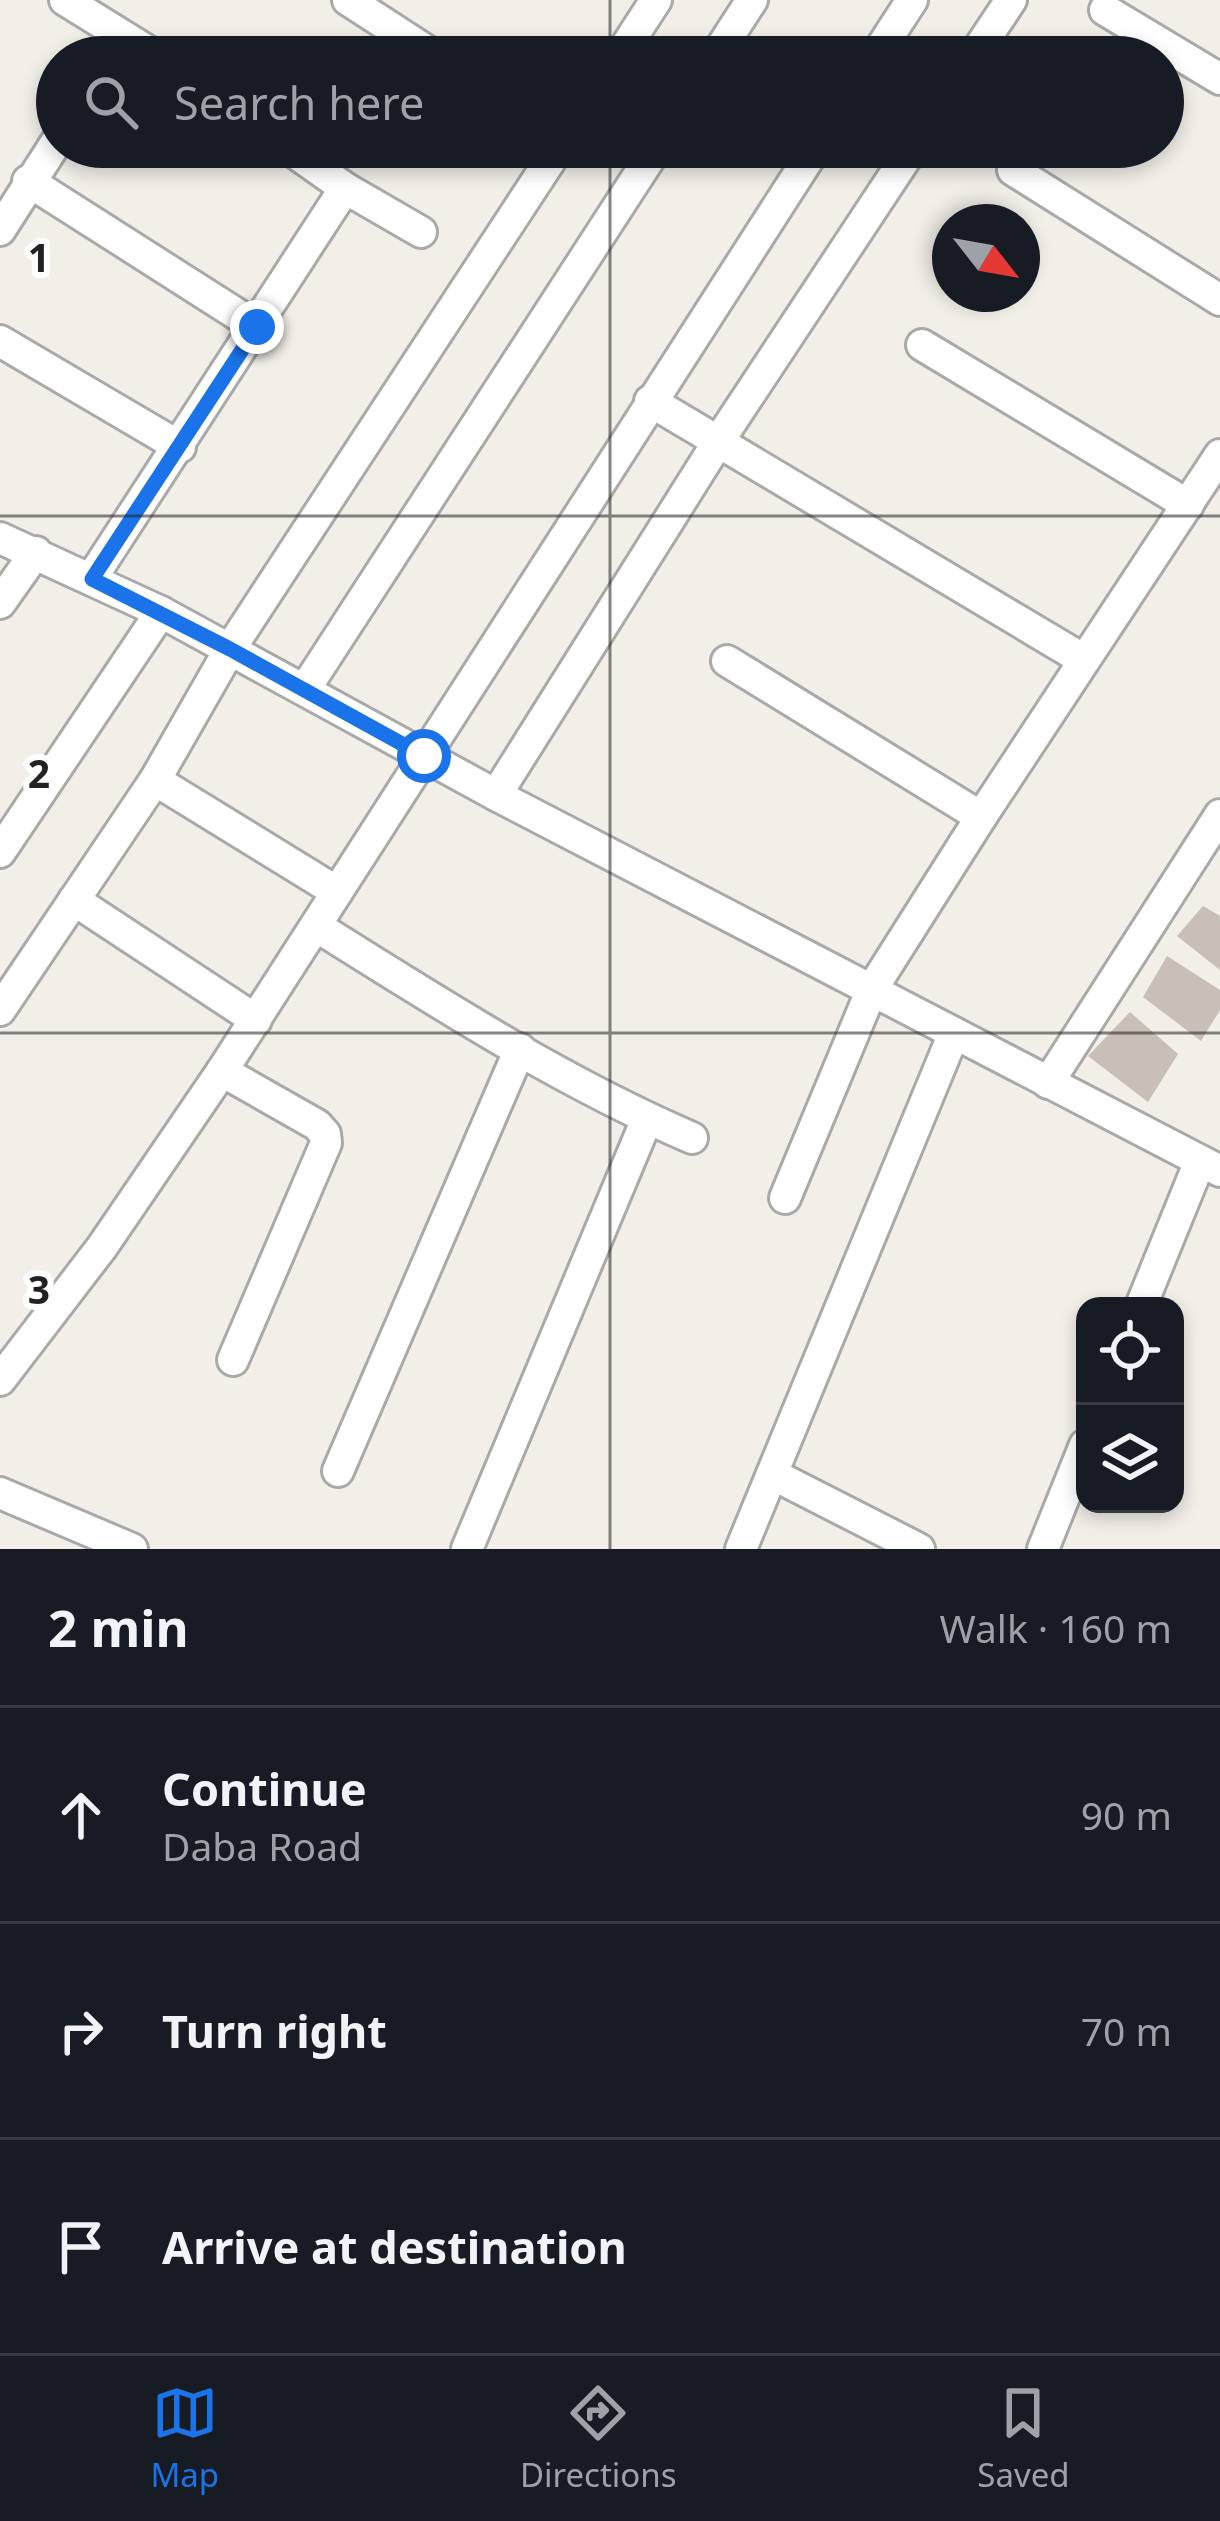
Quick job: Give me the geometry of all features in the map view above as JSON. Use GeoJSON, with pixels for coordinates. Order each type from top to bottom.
{"type":"FeatureCollection","features":[{"type":"Feature","properties":{"kind":"street"},"geometry":{"type":"LineString","coordinates":[[65,0],[107,36]]}},
{"type":"Feature","properties":{"kind":"street"},"geometry":{"type":"LineString","coordinates":[[349,0],[404,36]]}},
{"type":"Feature","properties":{"kind":"street"},"geometry":{"type":"LineString","coordinates":[[633,36],[656,0]]}},
{"type":"Feature","properties":{"kind":"street"},"geometry":{"type":"LineString","coordinates":[[729,36],[752,0]]}},
{"type":"Feature","properties":{"kind":"street"},"geometry":{"type":"LineString","coordinates":[[889,36],[913,0]]}},
{"type":"Feature","properties":{"kind":"street"},"geometry":{"type":"LineString","coordinates":[[987,36],[1011,0]]}},
{"type":"Feature","properties":{"kind":"street"},"geometry":{"type":"LineString","coordinates":[[1106,10],[1149,36]]}},
{"type":"Feature","properties":{"kind":"street"},"geometry":{"type":"LineString","coordinates":[[1184,57],[1220,79]]}},
{"type":"Feature","properties":{"kind":"street"},"geometry":{"type":"LineString","coordinates":[[0,230],[38,168]]}},
{"type":"Feature","properties":{"kind":"street"},"geometry":{"type":"LineString","coordinates":[[317,168],[421,232]]}},
{"type":"Feature","properties":{"kind":"street"},"geometry":{"type":"LineString","coordinates":[[0,1010],[155,780],[230,649],[546,168]]}},
{"type":"Feature","properties":{"kind":"street"},"geometry":{"type":"LineString","coordinates":[[305,689],[643,168]]}},
{"type":"Feature","properties":{"kind":"street"},"geometry":{"type":"LineString","coordinates":[[0,1380],[102,1246],[256,1020],[802,168]]}},
{"type":"Feature","properties":{"kind":"street"},"geometry":{"type":"LineString","coordinates":[[496,795],[718,442],[899,168]]}},
{"type":"Feature","properties":{"kind":"street"},"geometry":{"type":"LineString","coordinates":[[1012,170],[1220,300]]}},
{"type":"Feature","properties":{"kind":"street"},"geometry":{"type":"LineString","coordinates":[[28,182],[257,327]]}},
{"type":"Feature","properties":{"kind":"street"},"geometry":{"type":"LineString","coordinates":[[92,579],[345,188]]}},
{"type":"Feature","properties":{"kind":"street"},"geometry":{"type":"LineString","coordinates":[[0,341],[180,447]]}},
{"type":"Feature","properties":{"kind":"street"},"geometry":{"type":"LineString","coordinates":[[922,345],[1188,505]]}},
{"type":"Feature","properties":{"kind":"street"},"geometry":{"type":"LineString","coordinates":[[650,401],[1084,660]]}},
{"type":"Feature","properties":{"kind":"street"},"geometry":{"type":"LineString","coordinates":[[785,1198],[872,989],[1220,455]]}},
{"type":"Feature","properties":{"kind":"street"},"geometry":{"type":"LineString","coordinates":[[0,538],[161,613],[496,795],[1210,1166],[1146,1297]]}},
{"type":"Feature","properties":{"kind":"street"},"geometry":{"type":"LineString","coordinates":[[0,603],[36,552]]}},
{"type":"Feature","properties":{"kind":"street"},"geometry":{"type":"LineString","coordinates":[[0,852],[161,613]]}},
{"type":"Feature","properties":{"kind":"street"},"geometry":{"type":"LineString","coordinates":[[727,661],[981,817]]}},
{"type":"Feature","properties":{"kind":"street"},"geometry":{"type":"LineString","coordinates":[[155,780],[337,892]]}},
{"type":"Feature","properties":{"kind":"street"},"geometry":{"type":"LineString","coordinates":[[1048,1083],[1220,815]]}},
{"type":"Feature","properties":{"kind":"street"},"geometry":{"type":"LineString","coordinates":[[74,900],[256,1020]]}},
{"type":"Feature","properties":{"kind":"street"},"geometry":{"type":"LineString","coordinates":[[316,926],[520,1049],[647,1119],[692,1138]]}},
{"type":"Feature","properties":{"kind":"street"},"geometry":{"type":"LineString","coordinates":[[741,1549],[953,1033]]}},
{"type":"Feature","properties":{"kind":"street"},"geometry":{"type":"LineString","coordinates":[[338,1471],[520,1049]]}},
{"type":"Feature","properties":{"kind":"street"},"geometry":{"type":"LineString","coordinates":[[222,1071],[317,1125],[326,1143],[232,1360]]}},
{"type":"Feature","properties":{"kind":"street"},"geometry":{"type":"LineString","coordinates":[[467,1549],[647,1119]]}},
{"type":"Feature","properties":{"kind":"street"},"geometry":{"type":"LineString","coordinates":[[1043,1549],[1076,1467]]}},
{"type":"Feature","properties":{"kind":"street"},"geometry":{"type":"LineString","coordinates":[[772,1474],[920,1549]]}},
{"type":"Feature","properties":{"kind":"street"},"geometry":{"type":"LineString","coordinates":[[0,1493],[132,1549]]}},
{"type":"Feature","properties":{"kind":"building"},"geometry":{"type":"Polygon","coordinates":[[[1203,906],[1220,916],[1220,970],[1177,936],[1203,906]]]}},
{"type":"Feature","properties":{"kind":"building"},"geometry":{"type":"Polygon","coordinates":[[[1167,956],[1220,990],[1220,1010],[1201,1041],[1143,997],[1167,956]]]}},
{"type":"Feature","properties":{"kind":"building"},"geometry":{"type":"Polygon","coordinates":[[[1130,1012],[1178,1054],[1148,1102],[1088,1056],[1130,1012]]]}},
{"type":"Feature","properties":{"kind":"route"},"geometry":{"type":"LineString","coordinates":[[257,327],[92,579],[424,756]]}}]}
